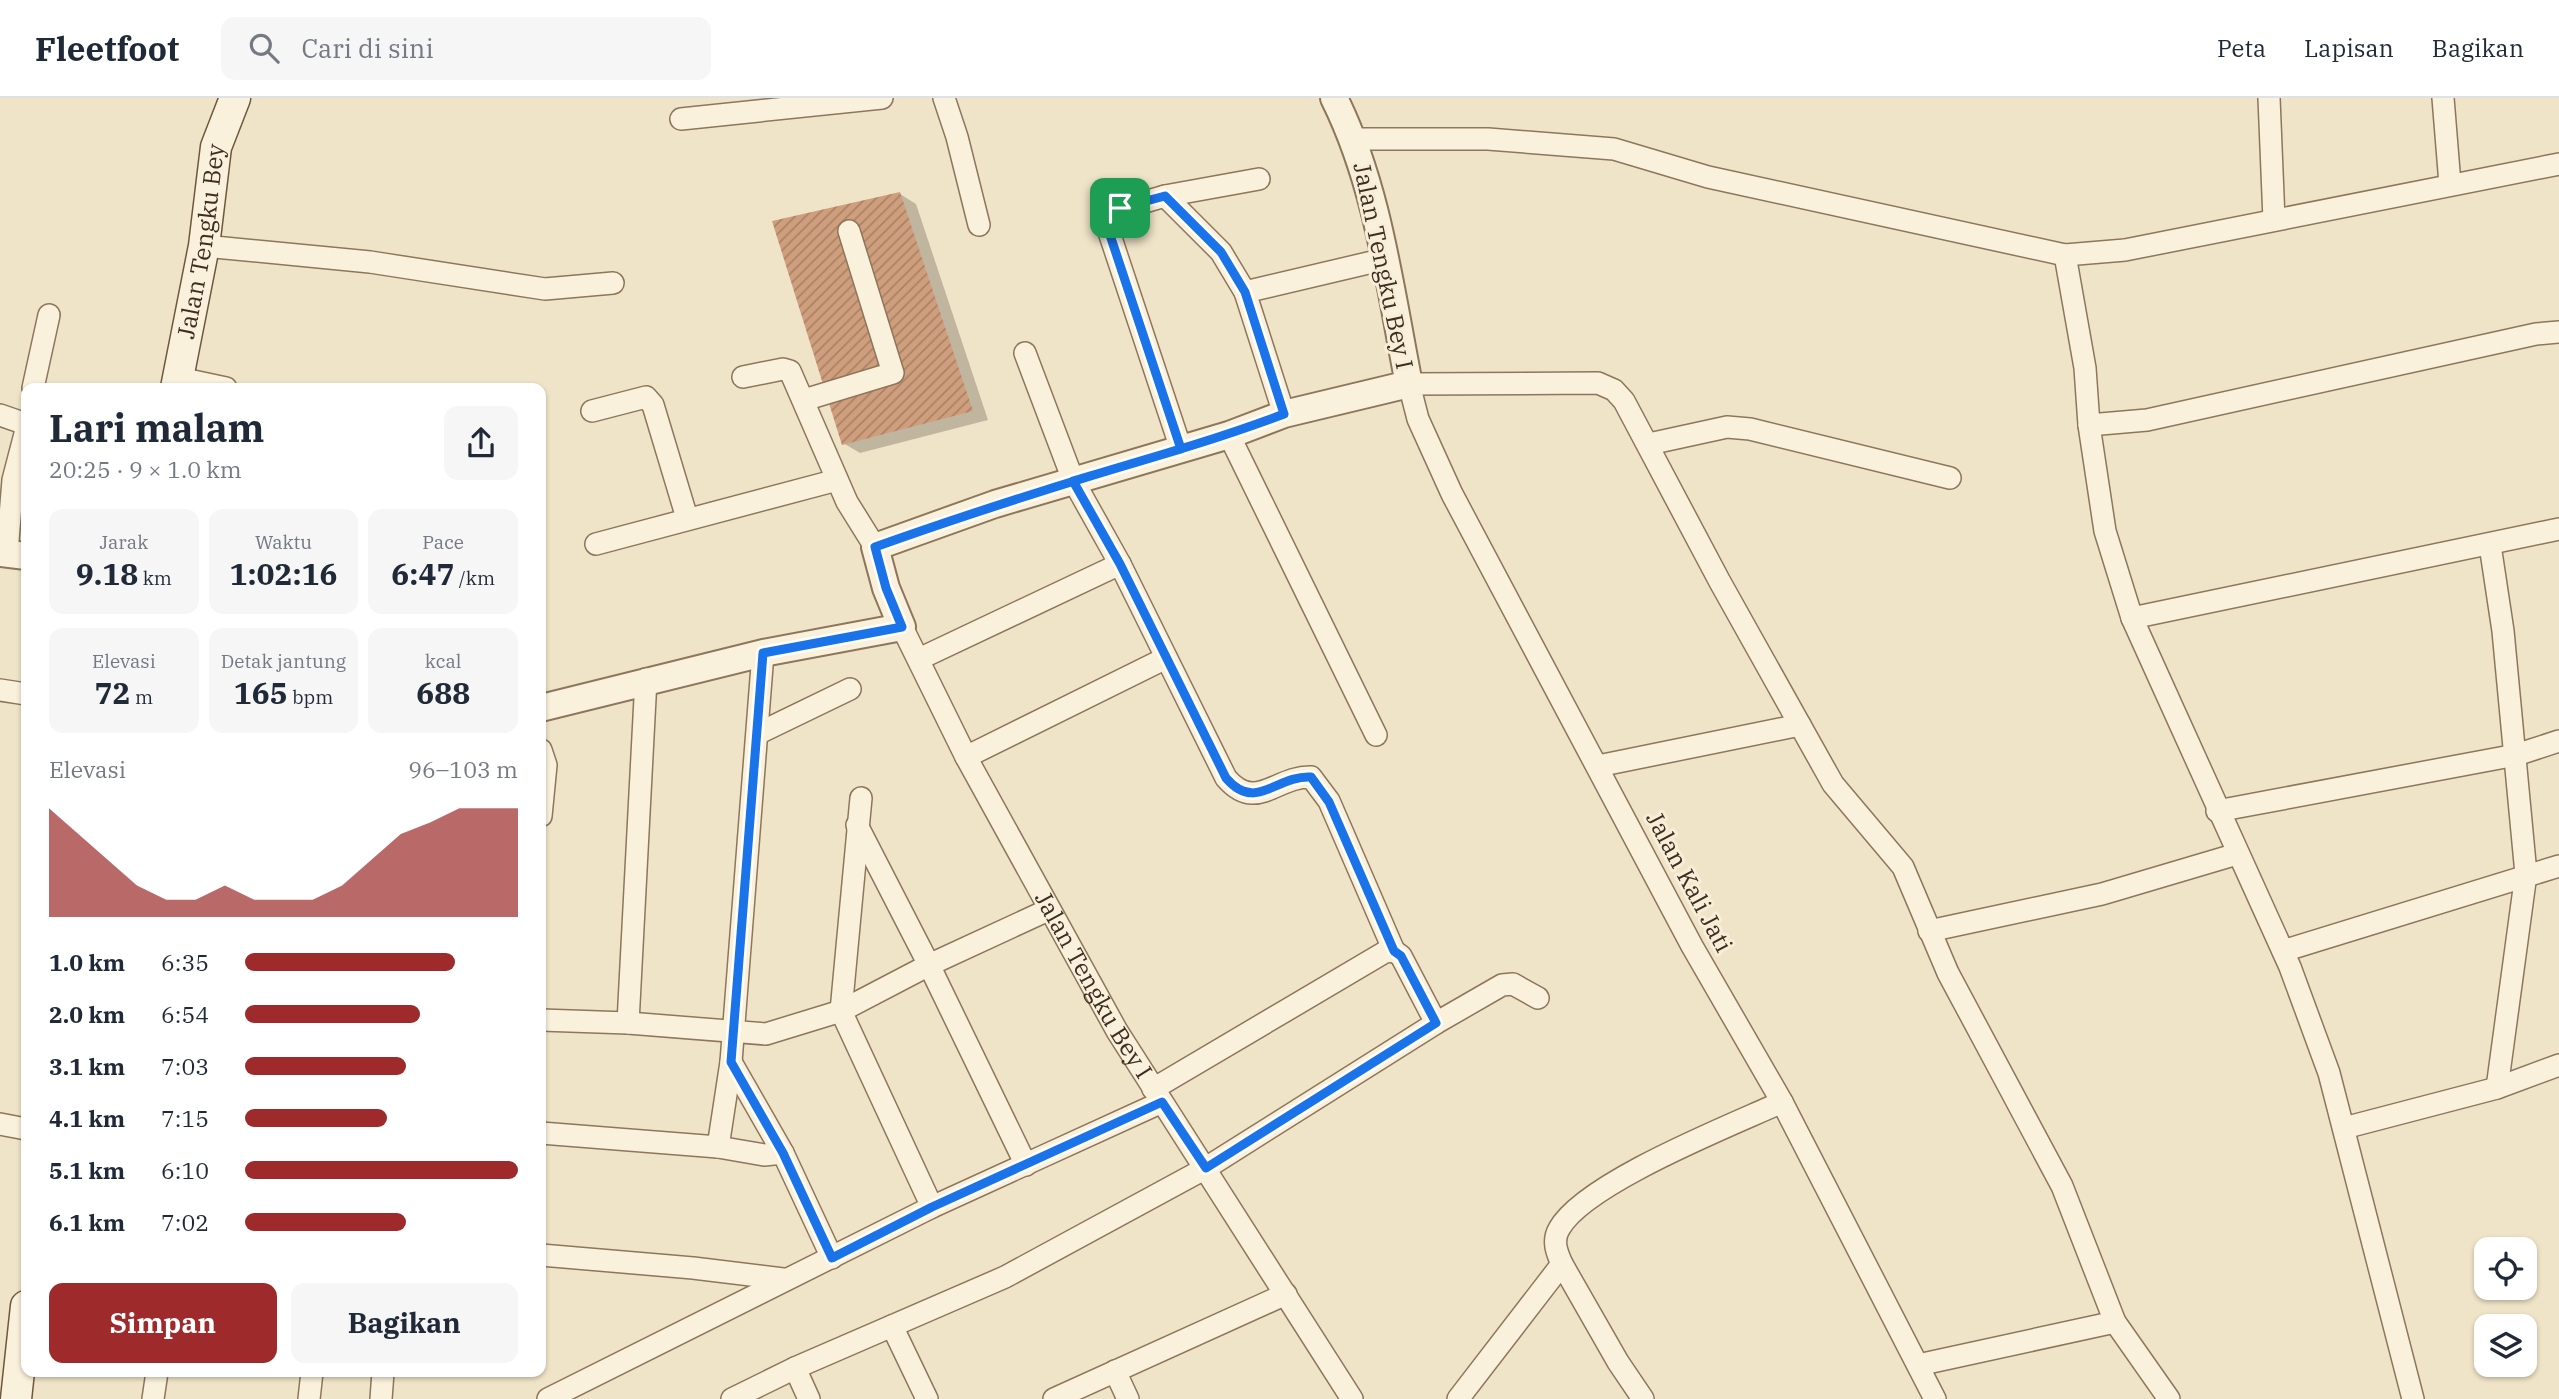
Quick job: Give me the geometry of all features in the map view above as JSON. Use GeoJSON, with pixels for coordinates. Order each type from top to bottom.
{"type":"FeatureCollection","features":[{"type":"Feature","properties":{"kind":"main road","name":"Jalan Tengku Bey"},"geometry":{"type":"LineString","coordinates":[[178,383],[204,246],[216,147],[235,98]]}},
{"type":"Feature","properties":{"kind":"main road"},"geometry":{"type":"LineString","coordinates":[[16,1399],[21,1352]]}},
{"type":"Feature","properties":{"kind":"street"},"geometry":{"type":"LineString","coordinates":[[681,119],[882,98]]}},
{"type":"Feature","properties":{"kind":"street"},"geometry":{"type":"LineString","coordinates":[[944,98],[957,137],[979,225]]}},
{"type":"Feature","properties":{"kind":"street","name":"Jalan Tengku Bey I"},"geometry":{"type":"LineString","coordinates":[[875,547],[995,504],[1229,435],[1284,414],[1409,384],[1384,259],[1355,139],[1334,98]]}},
{"type":"Feature","properties":{"kind":"street"},"geometry":{"type":"LineString","coordinates":[[2269,98],[2274,220]]}},
{"type":"Feature","properties":{"kind":"street"},"geometry":{"type":"LineString","coordinates":[[2443,98],[2451,184]]}},
{"type":"Feature","properties":{"kind":"street"},"geometry":{"type":"LineString","coordinates":[[1355,139],[1488,139],[1614,149],[1709,177],[2064,255],[2125,250],[2559,164]]}},
{"type":"Feature","properties":{"kind":"street"},"geometry":{"type":"LineString","coordinates":[[1181,449],[1106,223],[1111,212],[1165,196],[1259,179]]}},
{"type":"Feature","properties":{"kind":"street"},"geometry":{"type":"LineString","coordinates":[[1165,196],[1221,252],[1245,292],[1284,414]]}},
{"type":"Feature","properties":{"kind":"street"},"geometry":{"type":"LineString","coordinates":[[804,400],[893,373],[849,231]]}},
{"type":"Feature","properties":{"kind":"street"},"geometry":{"type":"LineString","coordinates":[[204,246],[370,262],[545,289],[613,283]]}},
{"type":"Feature","properties":{"kind":"street"},"geometry":{"type":"LineString","coordinates":[[2064,255],[2085,368],[2088,425],[2105,531],[2132,618],[2192,746],[2217,811],[2283,951],[2329,1073],[2413,1399]]}},
{"type":"Feature","properties":{"kind":"street"},"geometry":{"type":"LineString","coordinates":[[1245,292],[1384,259]]}},
{"type":"Feature","properties":{"kind":"street"},"geometry":{"type":"LineString","coordinates":[[34,383],[49,315]]}},
{"type":"Feature","properties":{"kind":"street"},"geometry":{"type":"LineString","coordinates":[[2088,425],[2147,420],[2536,334],[2559,332]]}},
{"type":"Feature","properties":{"kind":"street"},"geometry":{"type":"LineString","coordinates":[[1025,354],[1073,481],[1120,564],[1226,778],[1236,790],[1245,794],[1255,794],[1301,777],[1311,777],[1318,785],[1329,802],[1394,951],[1401,956],[1436,1023]]}},
{"type":"Feature","properties":{"kind":"street","name":"Jalan Tengku Bey I"},"geometry":{"type":"LineString","coordinates":[[743,377],[783,369],[790,371],[847,502],[875,547],[886,588],[902,627],[965,757],[1048,910],[1157,1095],[1353,1399]]}},
{"type":"Feature","properties":{"kind":"street"},"geometry":{"type":"LineString","coordinates":[[1409,384],[1598,383],[1614,390],[1624,401],[1720,582],[1833,785],[1903,867],[1929,931],[2062,1186],[2115,1322],[2169,1399]]}},
{"type":"Feature","properties":{"kind":"street","name":"Jalan Kali Jati"},"geometry":{"type":"LineString","coordinates":[[1409,384],[1418,419],[1452,494],[1692,946],[1782,1102],[1935,1399]]}},
{"type":"Feature","properties":{"kind":"street"},"geometry":{"type":"LineString","coordinates":[[592,411],[646,397],[653,405],[687,518]]}},
{"type":"Feature","properties":{"kind":"street"},"geometry":{"type":"LineString","coordinates":[[0,415],[21,422]]}},
{"type":"Feature","properties":{"kind":"street"},"geometry":{"type":"LineString","coordinates":[[1649,444],[1727,427],[1750,429],[1950,478]]}},
{"type":"Feature","properties":{"kind":"street"},"geometry":{"type":"LineString","coordinates":[[1229,435],[1376,735]]}},
{"type":"Feature","properties":{"kind":"street"},"geometry":{"type":"LineString","coordinates":[[11,554],[13,480],[21,449]]}},
{"type":"Feature","properties":{"kind":"street"},"geometry":{"type":"LineString","coordinates":[[596,544],[837,480]]}},
{"type":"Feature","properties":{"kind":"street"},"geometry":{"type":"LineString","coordinates":[[2132,618],[2559,529]]}},
{"type":"Feature","properties":{"kind":"street"},"geometry":{"type":"LineString","coordinates":[[2490,545],[2503,631],[2526,874],[2497,1088]]}},
{"type":"Feature","properties":{"kind":"street"},"geometry":{"type":"LineString","coordinates":[[919,659],[1120,564]]}},
{"type":"Feature","properties":{"kind":"street"},"geometry":{"type":"LineString","coordinates":[[546,707],[763,653],[902,627]]}},
{"type":"Feature","properties":{"kind":"street"},"geometry":{"type":"LineString","coordinates":[[718,1147],[731,1062],[731,1032],[759,733],[763,653]]}},
{"type":"Feature","properties":{"kind":"street"},"geometry":{"type":"LineString","coordinates":[[965,757],[1167,658]]}},
{"type":"Feature","properties":{"kind":"street"},"geometry":{"type":"LineString","coordinates":[[628,1023],[646,680]]}},
{"type":"Feature","properties":{"kind":"street"},"geometry":{"type":"LineString","coordinates":[[759,733],[850,689]]}},
{"type":"Feature","properties":{"kind":"street"},"geometry":{"type":"LineString","coordinates":[[0,690],[21,693]]}},
{"type":"Feature","properties":{"kind":"street"},"geometry":{"type":"LineString","coordinates":[[1598,766],[1800,725]]}},
{"type":"Feature","properties":{"kind":"street"},"geometry":{"type":"LineString","coordinates":[[2217,811],[2516,755],[2559,741]]}},
{"type":"Feature","properties":{"kind":"street"},"geometry":{"type":"LineString","coordinates":[[861,798],[841,1011],[932,1207]]}},
{"type":"Feature","properties":{"kind":"street"},"geometry":{"type":"LineString","coordinates":[[857,825],[929,965],[1026,1165]]}},
{"type":"Feature","properties":{"kind":"street"},"geometry":{"type":"LineString","coordinates":[[1929,931],[2102,894],[2237,854]]}},
{"type":"Feature","properties":{"kind":"street"},"geometry":{"type":"LineString","coordinates":[[2283,951],[2559,866]]}},
{"type":"Feature","properties":{"kind":"street"},"geometry":{"type":"LineString","coordinates":[[546,1020],[628,1023],[766,1034],[841,1011],[929,965],[1048,910]]}},
{"type":"Feature","properties":{"kind":"street"},"geometry":{"type":"LineString","coordinates":[[548,1399],[604,1374],[783,1279],[1026,1165],[1157,1095],[1360,964],[1394,951]]}},
{"type":"Feature","properties":{"kind":"street"},"geometry":{"type":"LineString","coordinates":[[732,1399],[795,1368],[1005,1277],[1206,1168],[1436,1023],[1502,985],[1513,984],[1538,998]]}},
{"type":"Feature","properties":{"kind":"street"},"geometry":{"type":"LineString","coordinates":[[731,1062],[783,1153],[832,1258]]}},
{"type":"Feature","properties":{"kind":"street"},"geometry":{"type":"LineString","coordinates":[[2344,1128],[2497,1088],[2559,1065]]}},
{"type":"Feature","properties":{"kind":"street"},"geometry":{"type":"LineString","coordinates":[[1643,1399],[1618,1362],[1562,1264],[1556,1249],[1559,1227],[1591,1199],[1619,1180],[1672,1152],[1782,1102]]}},
{"type":"Feature","properties":{"kind":"street"},"geometry":{"type":"LineString","coordinates":[[0,1124],[21,1128]]}},
{"type":"Feature","properties":{"kind":"street"},"geometry":{"type":"LineString","coordinates":[[546,1133],[718,1147],[764,1155],[783,1153]]}},
{"type":"Feature","properties":{"kind":"street"},"geometry":{"type":"LineString","coordinates":[[546,1255],[783,1279]]}},
{"type":"Feature","properties":{"kind":"street"},"geometry":{"type":"LineString","coordinates":[[1458,1399],[1562,1264]]}},
{"type":"Feature","properties":{"kind":"street"},"geometry":{"type":"LineString","coordinates":[[1054,1399],[1286,1294]]}},
{"type":"Feature","properties":{"kind":"street"},"geometry":{"type":"LineString","coordinates":[[1918,1365],[2115,1322]]}},
{"type":"Feature","properties":{"kind":"street"},"geometry":{"type":"LineString","coordinates":[[892,1326],[927,1399]]}},
{"type":"Feature","properties":{"kind":"street"},"geometry":{"type":"LineString","coordinates":[[795,1368],[809,1399]]}},
{"type":"Feature","properties":{"kind":"street"},"geometry":{"type":"LineString","coordinates":[[1115,1371],[1128,1399]]}},
{"type":"Feature","properties":{"kind":"street"},"geometry":{"type":"LineString","coordinates":[[153,1399],[156,1377]]}},
{"type":"Feature","properties":{"kind":"street"},"geometry":{"type":"LineString","coordinates":[[309,1399],[311,1377]]}},
{"type":"Feature","properties":{"kind":"street"},"geometry":{"type":"LineString","coordinates":[[381,1399],[383,1377]]}},
{"type":"Feature","properties":{"kind":"building"},"geometry":{"type":"Polygon","coordinates":[[[900,192],[973,411],[842,445],[772,221],[900,192]]]}},
{"type":"Feature","properties":{"kind":"route"},"geometry":{"type":"LineString","coordinates":[[1165,196],[1188,216],[1221,252],[1245,292],[1284,414],[1229,435],[1073,481],[1120,564],[1226,778],[1236,790],[1245,794],[1255,794],[1301,777],[1311,777],[1318,785],[1329,802],[1394,951],[1401,956],[1436,1023],[1206,1168],[1162,1102],[932,1207],[832,1258],[783,1153],[731,1062],[731,1032],[759,733],[763,653],[902,627],[886,588],[875,547],[995,504],[1181,449],[1106,223],[1107,216],[1120,208],[1165,196]]}}]}
